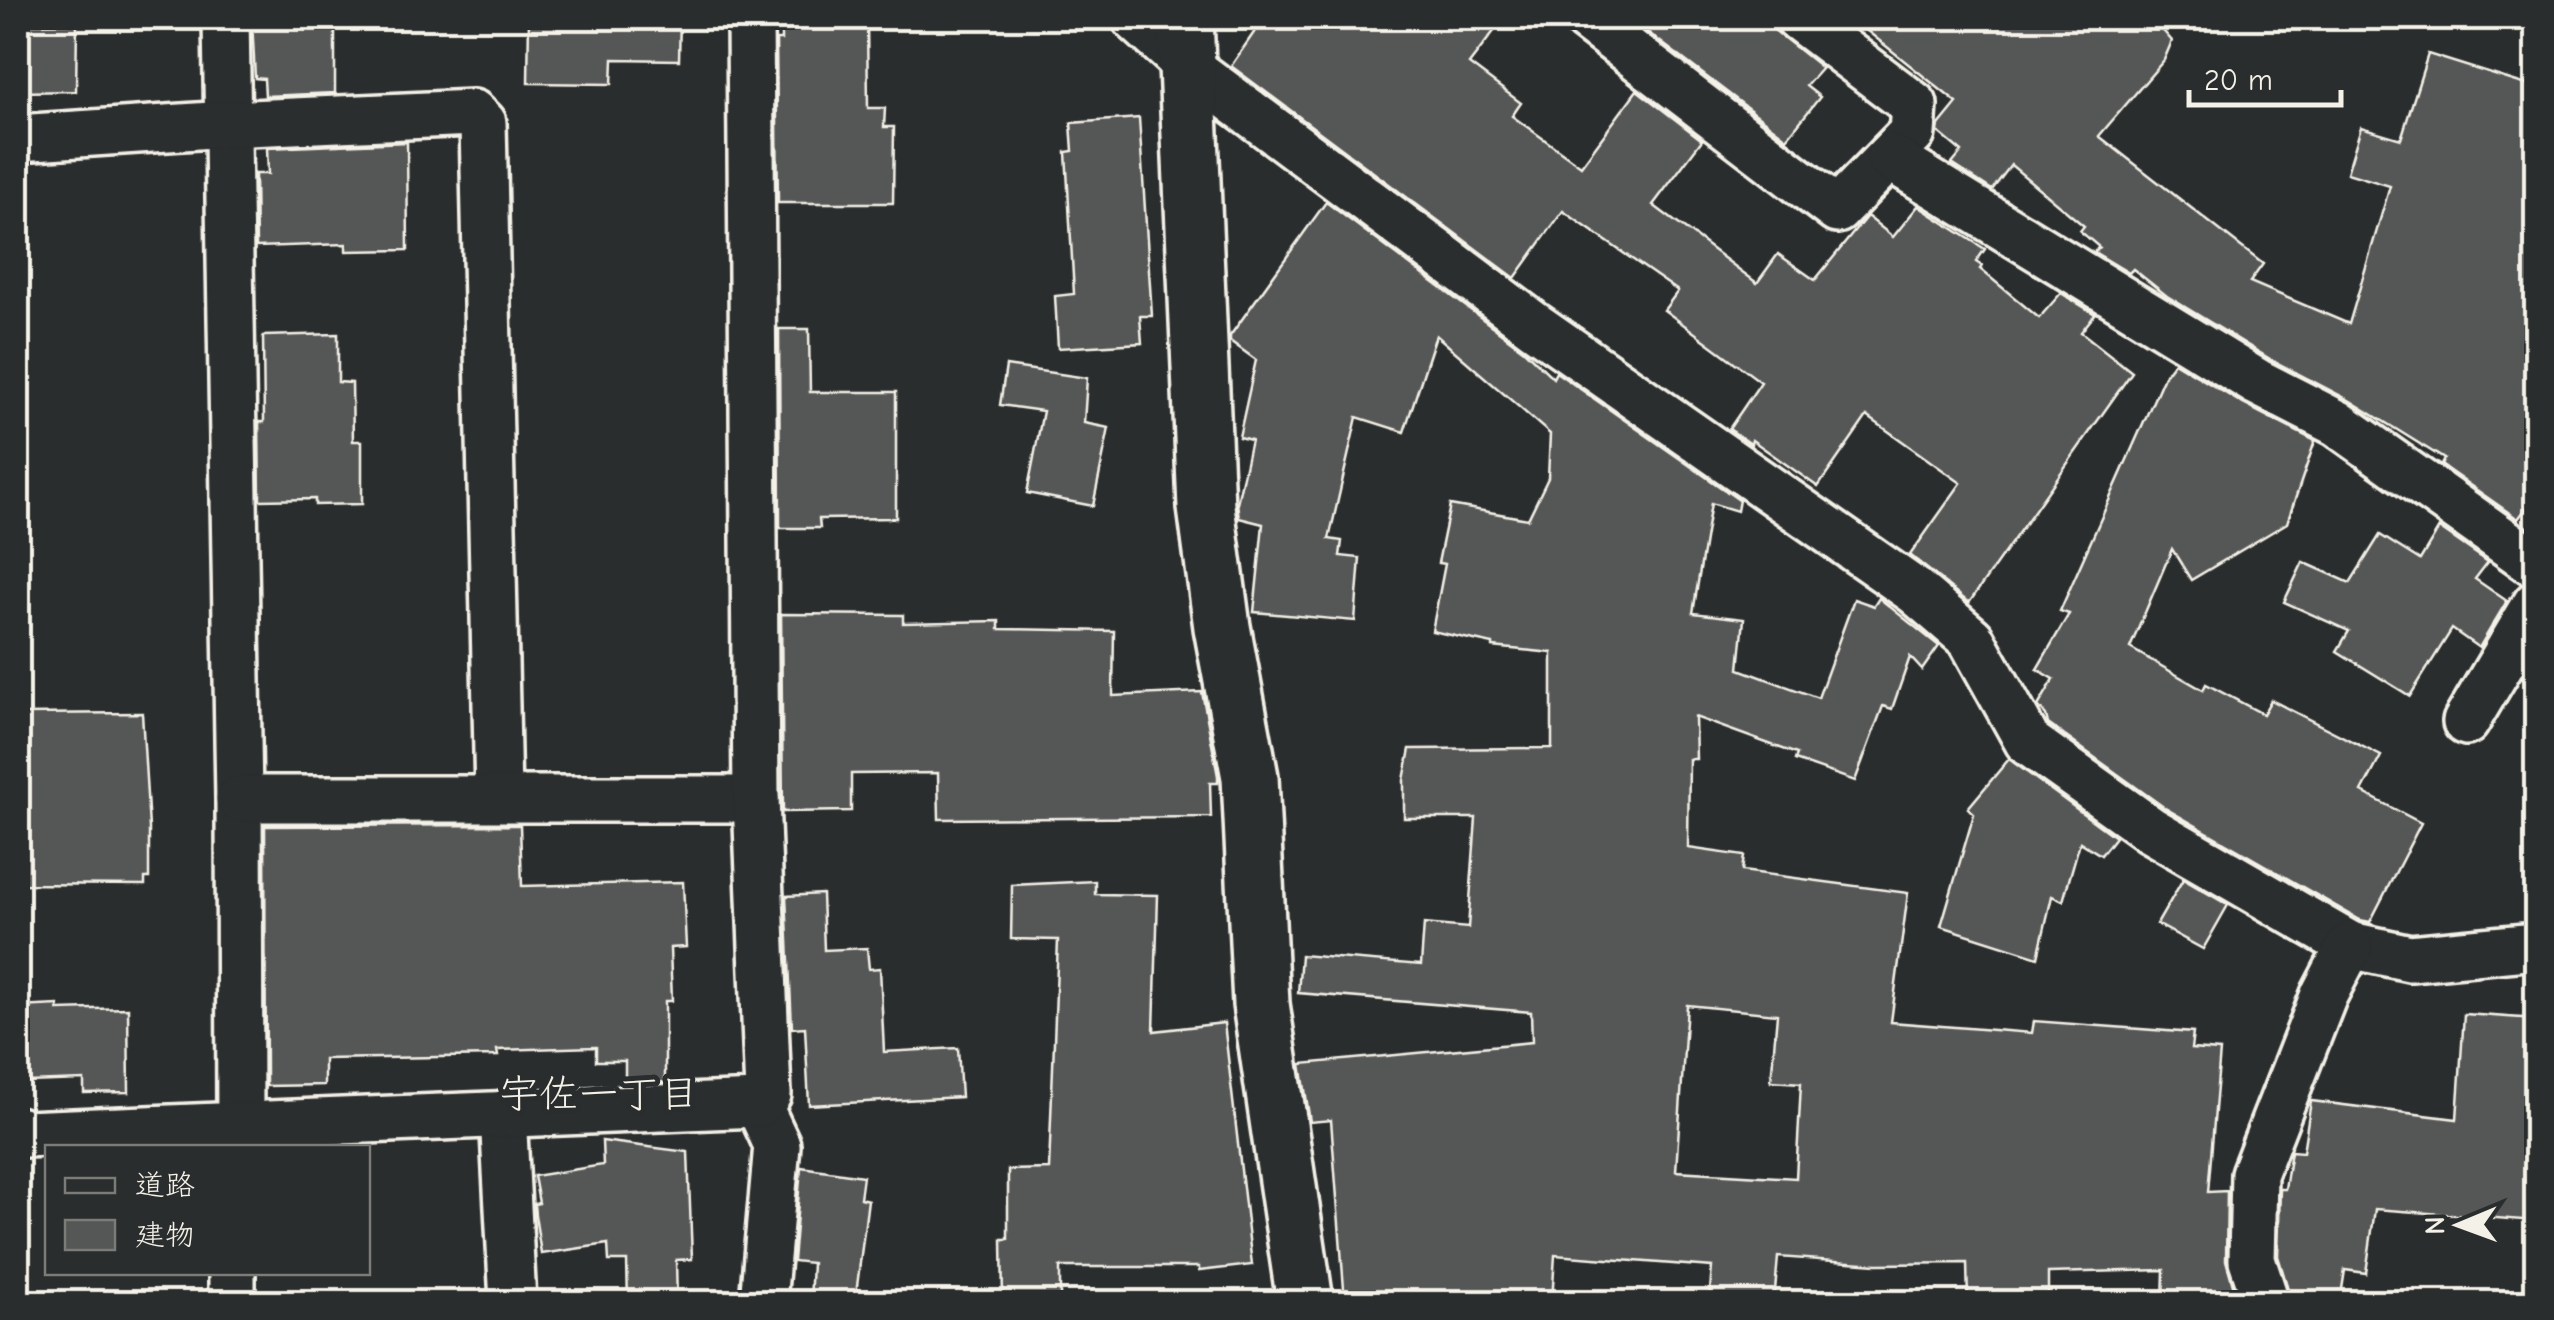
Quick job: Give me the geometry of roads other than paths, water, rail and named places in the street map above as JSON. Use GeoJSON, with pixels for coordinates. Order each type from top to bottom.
{"type":"FeatureCollection","features":[{"type":"Feature","properties":{"kind":"street"},"geometry":{"type":"LineString","coordinates":[[226,18],[240,798],[238,1136]]}},
{"type":"Feature","properties":{"kind":"street"},"geometry":{"type":"LineString","coordinates":[[18,1130],[24,1134],[238,1136],[503,1114],[758,1104],[768,1094],[756,798],[750,18]]}},
{"type":"Feature","properties":{"kind":"street"},"geometry":{"type":"LineString","coordinates":[[1135,18],[1187,42],[1534,325],[1915,590],[1971,639],[2028,742],[2151,830],[2350,945],[2410,958],[2536,946]]}},
{"type":"Feature","properties":{"kind":"street"},"geometry":{"type":"LineString","coordinates":[[1586,18],[1837,210],[1912,133],[1914,105],[1799,18]]}},
{"type":"Feature","properties":{"kind":"street"},"geometry":{"type":"LineString","coordinates":[[1187,42],[1206,507],[1222,627],[1250,778],[1261,1004],[1305,1302]]}},
{"type":"Feature","properties":{"kind":"street"},"geometry":{"type":"LineString","coordinates":[[18,138],[473,113],[483,123],[498,798]]}},
{"type":"Feature","properties":{"kind":"street"},"geometry":{"type":"LineString","coordinates":[[1888,157],[2257,382],[2336,423],[2536,564]]}},
{"type":"Feature","properties":{"kind":"street"},"geometry":{"type":"LineString","coordinates":[[2466,722],[2536,604]]}},
{"type":"Feature","properties":{"kind":"street"},"geometry":{"type":"LineString","coordinates":[[240,798],[756,798]]}},
{"type":"Feature","properties":{"kind":"street"},"geometry":{"type":"LineString","coordinates":[[2266,1302],[2252,1260],[2254,1174],[2324,996],[2350,945]]}},
{"type":"Feature","properties":{"kind":"street"},"geometry":{"type":"LineString","coordinates":[[758,1104],[777,1145],[763,1302]]}},
{"type":"Feature","properties":{"kind":"street"},"geometry":{"type":"LineString","coordinates":[[503,1114],[513,1302]]}},
{"type":"Feature","properties":{"kind":"street"},"geometry":{"type":"LineString","coordinates":[[232,1275],[232,1302]]}},
{"type":"Feature","properties":{"kind":"district","name":"宇佐一丁目"},"geometry":{"type":"Point","coordinates":[599,1094]}}]}
